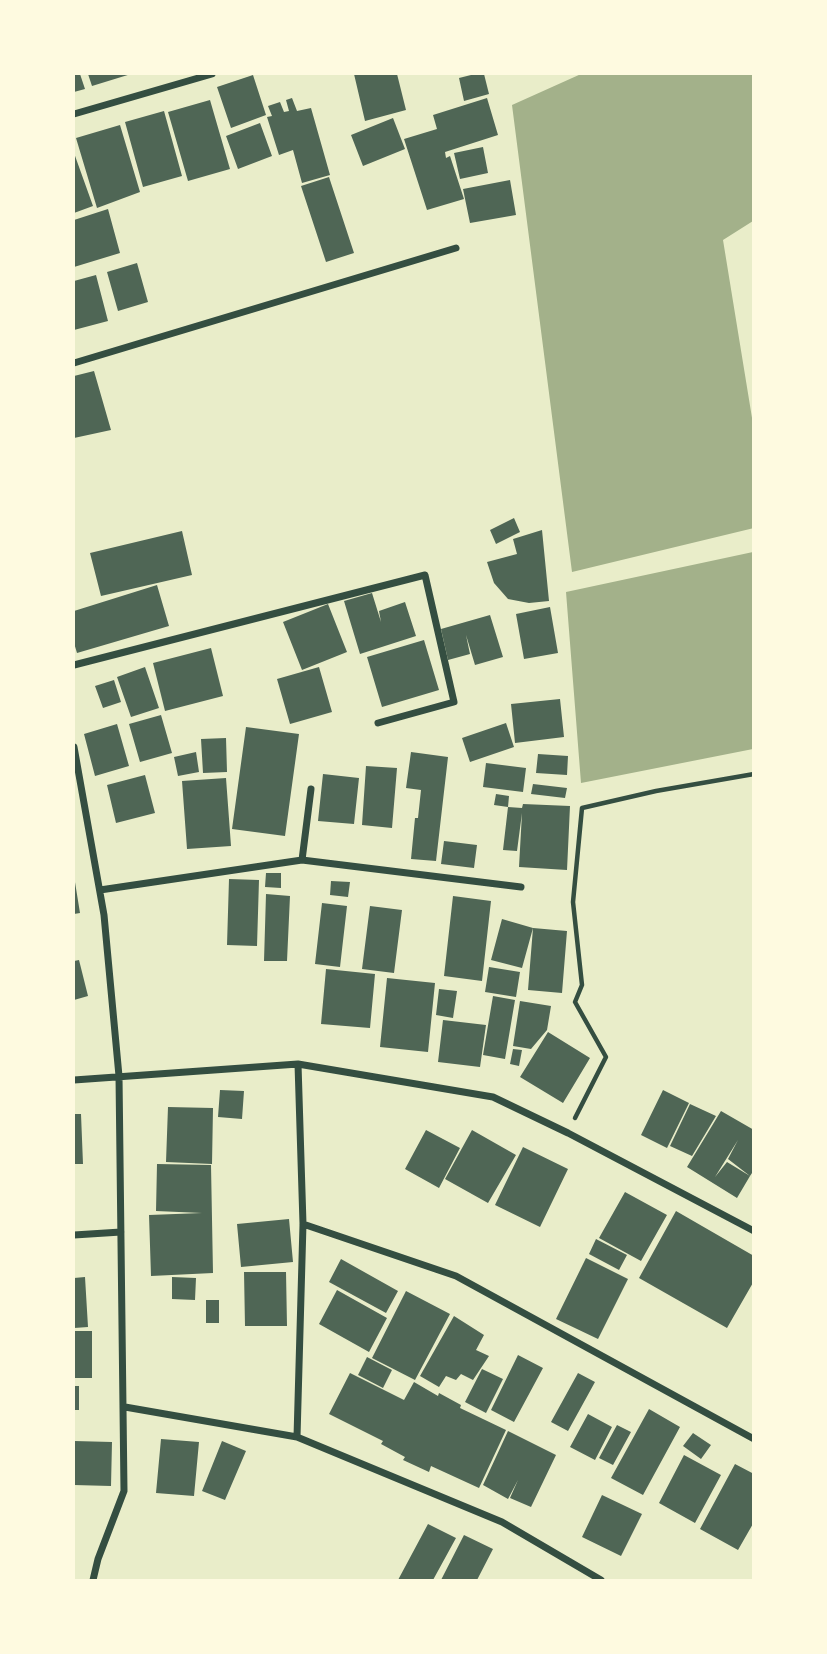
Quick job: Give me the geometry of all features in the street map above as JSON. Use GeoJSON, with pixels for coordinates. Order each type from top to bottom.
{"type":"FeatureCollection","features":[{"type":"Feature","properties":{"kind":"street"},"geometry":{"type":"LineString","coordinates":[[74,114],[212,74]]}},
{"type":"Feature","properties":{"kind":"street"},"geometry":{"type":"LineString","coordinates":[[74,363],[456,248]]}},
{"type":"Feature","properties":{"kind":"street"},"geometry":{"type":"LineString","coordinates":[[74,665],[425,575],[454,702],[378,723]]}},
{"type":"Feature","properties":{"kind":"street"},"geometry":{"type":"LineString","coordinates":[[74,747],[104,915],[119,1076],[124,1491],[98,1559],[93,1580]]}},
{"type":"Feature","properties":{"kind":"street"},"geometry":{"type":"LineString","coordinates":[[302,860],[311,789]]}},
{"type":"Feature","properties":{"kind":"street"},"geometry":{"type":"LineString","coordinates":[[100,890],[302,860],[521,887]]}},
{"type":"Feature","properties":{"kind":"street"},"geometry":{"type":"LineString","coordinates":[[297,1437],[303,1224],[298,1064]]}},
{"type":"Feature","properties":{"kind":"street"},"geometry":{"type":"LineString","coordinates":[[74,1080],[298,1064],[493,1097],[568,1133],[754,1231]]}},
{"type":"Feature","properties":{"kind":"street"},"geometry":{"type":"LineString","coordinates":[[303,1224],[456,1276],[754,1439]]}},
{"type":"Feature","properties":{"kind":"street"},"geometry":{"type":"LineString","coordinates":[[74,1235],[121,1231]]}},
{"type":"Feature","properties":{"kind":"street"},"geometry":{"type":"LineString","coordinates":[[125,1407],[297,1437],[502,1522],[601,1580]]}},
{"type":"Feature","properties":{"kind":"path"},"geometry":{"type":"LineString","coordinates":[[568,1133],[606,1057],[575,1002],[582,985],[573,902],[582,808],[656,791],[754,774]]}},
{"type":"Feature","properties":{"kind":"shaded area"},"geometry":{"type":"Polygon","coordinates":[[[581,74],[753,74],[753,221],[723,240],[753,424],[754,528],[572,572],[512,105],[581,74]]]}},
{"type":"Feature","properties":{"kind":"shaded area"},"geometry":{"type":"Polygon","coordinates":[[[753,552],[753,749],[581,783],[566,592],[753,552]]]}},
{"type":"Feature","properties":{"kind":"building"},"geometry":{"type":"Polygon","coordinates":[[[74,74],[80,74],[85,89],[74,92],[74,74]]]}},
{"type":"Feature","properties":{"kind":"building"},"geometry":{"type":"Polygon","coordinates":[[[88,74],[131,74],[92,86],[88,74]]]}},
{"type":"Feature","properties":{"kind":"building"},"geometry":{"type":"Polygon","coordinates":[[[354,74],[397,74],[406,110],[365,121],[354,74]]]}},
{"type":"Feature","properties":{"kind":"building"},"geometry":{"type":"Polygon","coordinates":[[[484,74],[489,94],[464,101],[459,78],[484,74]]]}},
{"type":"Feature","properties":{"kind":"building"},"geometry":{"type":"Polygon","coordinates":[[[253,75],[266,115],[231,128],[217,87],[253,75]]]}},
{"type":"Feature","properties":{"kind":"building"},"geometry":{"type":"Polygon","coordinates":[[[292,98],[297,111],[311,108],[330,175],[302,183],[293,150],[279,155],[267,117],[272,116],[268,106],[280,102],[284,112],[289,111],[286,100],[292,98]]]}},
{"type":"Feature","properties":{"kind":"building"},"geometry":{"type":"Polygon","coordinates":[[[487,98],[498,135],[445,152],[446,158],[450,156],[464,199],[427,210],[404,139],[437,129],[433,115],[487,98]]]}},
{"type":"Feature","properties":{"kind":"building"},"geometry":{"type":"Polygon","coordinates":[[[210,100],[230,169],[188,181],[168,112],[210,100]]]}},
{"type":"Feature","properties":{"kind":"building"},"geometry":{"type":"Polygon","coordinates":[[[164,111],[182,176],[143,187],[125,122],[164,111]]]}},
{"type":"Feature","properties":{"kind":"building"},"geometry":{"type":"Polygon","coordinates":[[[393,118],[405,149],[363,166],[351,135],[393,118]]]}},
{"type":"Feature","properties":{"kind":"building"},"geometry":{"type":"Polygon","coordinates":[[[260,123],[272,156],[238,169],[226,136],[260,123]]]}},
{"type":"Feature","properties":{"kind":"building"},"geometry":{"type":"Polygon","coordinates":[[[120,125],[140,192],[97,208],[76,138],[120,125]]]}},
{"type":"Feature","properties":{"kind":"building"},"geometry":{"type":"Polygon","coordinates":[[[483,147],[488,173],[460,179],[454,153],[483,147]]]}},
{"type":"Feature","properties":{"kind":"building"},"geometry":{"type":"Polygon","coordinates":[[[74,153],[93,206],[74,213],[74,153]]]}},
{"type":"Feature","properties":{"kind":"building"},"geometry":{"type":"Polygon","coordinates":[[[329,177],[354,253],[326,262],[301,186],[329,177]]]}},
{"type":"Feature","properties":{"kind":"building"},"geometry":{"type":"Polygon","coordinates":[[[510,180],[516,215],[470,223],[463,189],[510,180]]]}},
{"type":"Feature","properties":{"kind":"building"},"geometry":{"type":"Polygon","coordinates":[[[108,209],[120,253],[74,267],[74,220],[108,209]]]}},
{"type":"Feature","properties":{"kind":"building"},"geometry":{"type":"Polygon","coordinates":[[[137,263],[148,302],[118,311],[107,272],[137,263]]]}},
{"type":"Feature","properties":{"kind":"building"},"geometry":{"type":"Polygon","coordinates":[[[96,275],[108,321],[74,330],[74,281],[96,275]]]}},
{"type":"Feature","properties":{"kind":"building"},"geometry":{"type":"Polygon","coordinates":[[[94,371],[111,430],[74,438],[74,376],[94,371]]]}},
{"type":"Feature","properties":{"kind":"building"},"geometry":{"type":"Polygon","coordinates":[[[514,518],[520,532],[496,544],[490,530],[514,518]]]}},
{"type":"Feature","properties":{"kind":"building"},"geometry":{"type":"Polygon","coordinates":[[[542,530],[549,601],[529,603],[508,599],[494,583],[487,562],[517,554],[513,539],[542,530]]]}},
{"type":"Feature","properties":{"kind":"building"},"geometry":{"type":"Polygon","coordinates":[[[182,531],[192,575],[101,596],[90,553],[182,531]]]}},
{"type":"Feature","properties":{"kind":"building"},"geometry":{"type":"Polygon","coordinates":[[[157,585],[169,626],[77,653],[74,643],[74,611],[157,585]]]}},
{"type":"Feature","properties":{"kind":"building"},"geometry":{"type":"Polygon","coordinates":[[[372,593],[381,622],[379,611],[405,602],[416,636],[360,654],[344,601],[372,593]]]}},
{"type":"Feature","properties":{"kind":"building"},"geometry":{"type":"Polygon","coordinates":[[[328,604],[347,652],[302,670],[283,622],[328,604]]]}},
{"type":"Feature","properties":{"kind":"building"},"geometry":{"type":"Polygon","coordinates":[[[550,607],[558,653],[524,659],[516,614],[550,607]]]}},
{"type":"Feature","properties":{"kind":"building"},"geometry":{"type":"Polygon","coordinates":[[[490,615],[503,657],[475,665],[466,635],[470,654],[448,660],[441,629],[490,615]]]}},
{"type":"Feature","properties":{"kind":"building"},"geometry":{"type":"Polygon","coordinates":[[[424,640],[439,690],[382,707],[367,657],[424,640]]]}},
{"type":"Feature","properties":{"kind":"building"},"geometry":{"type":"Polygon","coordinates":[[[211,648],[223,696],[165,711],[153,663],[211,648]]]}},
{"type":"Feature","properties":{"kind":"building"},"geometry":{"type":"Polygon","coordinates":[[[145,667],[159,708],[131,717],[117,677],[145,667]]]}},
{"type":"Feature","properties":{"kind":"building"},"geometry":{"type":"Polygon","coordinates":[[[319,667],[332,712],[290,724],[277,679],[319,667]]]}},
{"type":"Feature","properties":{"kind":"building"},"geometry":{"type":"Polygon","coordinates":[[[114,680],[121,702],[103,708],[95,686],[114,680]]]}},
{"type":"Feature","properties":{"kind":"building"},"geometry":{"type":"Polygon","coordinates":[[[560,699],[564,737],[515,743],[511,704],[560,699]]]}},
{"type":"Feature","properties":{"kind":"building"},"geometry":{"type":"Polygon","coordinates":[[[161,715],[172,753],[140,762],[129,724],[161,715]]]}},
{"type":"Feature","properties":{"kind":"building"},"geometry":{"type":"Polygon","coordinates":[[[506,723],[514,747],[470,762],[462,738],[506,723]]]}},
{"type":"Feature","properties":{"kind":"building"},"geometry":{"type":"Polygon","coordinates":[[[117,724],[129,766],[95,776],[84,734],[117,724]]]}},
{"type":"Feature","properties":{"kind":"building"},"geometry":{"type":"Polygon","coordinates":[[[246,727],[299,734],[285,836],[232,829],[246,727]]]}},
{"type":"Feature","properties":{"kind":"building"},"geometry":{"type":"Polygon","coordinates":[[[226,738],[227,772],[203,773],[201,739],[226,738]]]}},
{"type":"Feature","properties":{"kind":"building"},"geometry":{"type":"Polygon","coordinates":[[[196,752],[199,772],[178,776],[174,757],[196,752]]]}},
{"type":"Feature","properties":{"kind":"building"},"geometry":{"type":"Polygon","coordinates":[[[411,752],[448,757],[436,861],[411,859],[421,790],[406,788],[411,752]]]}},
{"type":"Feature","properties":{"kind":"building"},"geometry":{"type":"Polygon","coordinates":[[[538,754],[568,756],[567,775],[536,773],[538,754]]]}},
{"type":"Feature","properties":{"kind":"building"},"geometry":{"type":"Polygon","coordinates":[[[486,763],[526,768],[523,792],[483,787],[486,763]]]}},
{"type":"Feature","properties":{"kind":"building"},"geometry":{"type":"Polygon","coordinates":[[[366,766],[397,768],[392,828],[362,825],[366,766]]]}},
{"type":"Feature","properties":{"kind":"building"},"geometry":{"type":"Polygon","coordinates":[[[323,774],[359,778],[354,824],[318,821],[323,774]]]}},
{"type":"Feature","properties":{"kind":"building"},"geometry":{"type":"Polygon","coordinates":[[[145,775],[155,813],[116,823],[107,785],[145,775]]]}},
{"type":"Feature","properties":{"kind":"building"},"geometry":{"type":"Polygon","coordinates":[[[226,778],[231,846],[187,849],[182,781],[226,778]]]}},
{"type":"Feature","properties":{"kind":"building"},"geometry":{"type":"Polygon","coordinates":[[[533,784],[567,788],[565,798],[531,794],[533,784]]]}},
{"type":"Feature","properties":{"kind":"building"},"geometry":{"type":"Polygon","coordinates":[[[496,794],[509,796],[508,807],[494,805],[496,794]]]}},
{"type":"Feature","properties":{"kind":"building"},"geometry":{"type":"Polygon","coordinates":[[[523,804],[570,806],[567,870],[519,867],[522,813],[517,851],[503,850],[508,807],[522,808],[523,804]]]}},
{"type":"Feature","properties":{"kind":"building"},"geometry":{"type":"Polygon","coordinates":[[[444,841],[477,845],[474,868],[441,864],[444,841]]]}},
{"type":"Feature","properties":{"kind":"building"},"geometry":{"type":"Polygon","coordinates":[[[266,873],[281,873],[281,888],[265,887],[266,873]]]}},
{"type":"Feature","properties":{"kind":"building"},"geometry":{"type":"Polygon","coordinates":[[[74,876],[80,913],[74,914],[74,876]]]}},
{"type":"Feature","properties":{"kind":"building"},"geometry":{"type":"Polygon","coordinates":[[[229,879],[259,880],[257,946],[227,945],[229,879]]]}},
{"type":"Feature","properties":{"kind":"building"},"geometry":{"type":"Polygon","coordinates":[[[331,881],[350,882],[348,897],[330,895],[331,881]]]}},
{"type":"Feature","properties":{"kind":"building"},"geometry":{"type":"Polygon","coordinates":[[[266,894],[290,896],[287,961],[264,961],[266,894]]]}},
{"type":"Feature","properties":{"kind":"building"},"geometry":{"type":"Polygon","coordinates":[[[453,896],[491,901],[482,981],[444,976],[453,896]]]}},
{"type":"Feature","properties":{"kind":"building"},"geometry":{"type":"Polygon","coordinates":[[[322,903],[347,906],[340,967],[315,964],[322,903]]]}},
{"type":"Feature","properties":{"kind":"building"},"geometry":{"type":"Polygon","coordinates":[[[370,906],[402,910],[394,973],[362,969],[370,906]]]}},
{"type":"Feature","properties":{"kind":"building"},"geometry":{"type":"Polygon","coordinates":[[[502,919],[533,928],[522,968],[491,960],[502,919]]]}},
{"type":"Feature","properties":{"kind":"building"},"geometry":{"type":"Polygon","coordinates":[[[533,928],[567,931],[562,993],[528,990],[533,928]]]}},
{"type":"Feature","properties":{"kind":"building"},"geometry":{"type":"Polygon","coordinates":[[[79,960],[88,996],[74,1000],[74,961],[79,960]]]}},
{"type":"Feature","properties":{"kind":"building"},"geometry":{"type":"Polygon","coordinates":[[[489,967],[520,972],[516,997],[485,992],[489,967]]]}},
{"type":"Feature","properties":{"kind":"building"},"geometry":{"type":"Polygon","coordinates":[[[326,969],[375,974],[370,1028],[321,1024],[326,969]]]}},
{"type":"Feature","properties":{"kind":"building"},"geometry":{"type":"Polygon","coordinates":[[[387,978],[435,983],[428,1052],[380,1047],[387,978]]]}},
{"type":"Feature","properties":{"kind":"building"},"geometry":{"type":"Polygon","coordinates":[[[439,989],[457,991],[453,1018],[436,1015],[439,989]]]}},
{"type":"Feature","properties":{"kind":"building"},"geometry":{"type":"Polygon","coordinates":[[[493,996],[515,1000],[505,1059],[483,1055],[493,996]]]}},
{"type":"Feature","properties":{"kind":"building"},"geometry":{"type":"Polygon","coordinates":[[[520,1001],[551,1006],[547,1030],[531,1049],[513,1046],[520,1001]]]}},
{"type":"Feature","properties":{"kind":"building"},"geometry":{"type":"Polygon","coordinates":[[[443,1020],[486,1025],[480,1067],[438,1062],[443,1020]]]}},
{"type":"Feature","properties":{"kind":"building"},"geometry":{"type":"Polygon","coordinates":[[[548,1032],[590,1058],[563,1103],[520,1077],[548,1032]]]}},
{"type":"Feature","properties":{"kind":"building"},"geometry":{"type":"Polygon","coordinates":[[[513,1049],[522,1050],[519,1066],[510,1064],[513,1049]]]}},
{"type":"Feature","properties":{"kind":"building"},"geometry":{"type":"Polygon","coordinates":[[[220,1090],[244,1091],[242,1119],[218,1117],[220,1090]]]}},
{"type":"Feature","properties":{"kind":"building"},"geometry":{"type":"Polygon","coordinates":[[[663,1090],[689,1103],[667,1148],[641,1135],[663,1090]]]}},
{"type":"Feature","properties":{"kind":"building"},"geometry":{"type":"Polygon","coordinates":[[[690,1104],[716,1116],[692,1156],[670,1146],[690,1104]]]}},
{"type":"Feature","properties":{"kind":"building"},"geometry":{"type":"Polygon","coordinates":[[[168,1107],[213,1108],[212,1164],[166,1162],[168,1107]]]}},
{"type":"Feature","properties":{"kind":"building"},"geometry":{"type":"Polygon","coordinates":[[[721,1111],[754,1130],[754,1170],[737,1198],[687,1167],[721,1111]],[[738,1140],[715,1177],[727,1162],[750,1176],[728,1159],[738,1140]]]}},
{"type":"Feature","properties":{"kind":"building"},"geometry":{"type":"Polygon","coordinates":[[[74,1114],[81,1114],[83,1164],[74,1164],[74,1114]]]}},
{"type":"Feature","properties":{"kind":"building"},"geometry":{"type":"Polygon","coordinates":[[[426,1130],[460,1148],[439,1188],[405,1169],[426,1130]]]}},
{"type":"Feature","properties":{"kind":"building"},"geometry":{"type":"Polygon","coordinates":[[[472,1130],[516,1155],[488,1203],[445,1179],[472,1130]]]}},
{"type":"Feature","properties":{"kind":"building"},"geometry":{"type":"Polygon","coordinates":[[[523,1147],[568,1169],[540,1227],[495,1205],[523,1147]]]}},
{"type":"Feature","properties":{"kind":"building"},"geometry":{"type":"Polygon","coordinates":[[[157,1164],[211,1165],[213,1273],[151,1276],[149,1215],[202,1213],[156,1211],[157,1164]]]}},
{"type":"Feature","properties":{"kind":"building"},"geometry":{"type":"Polygon","coordinates":[[[625,1192],[667,1215],[641,1261],[599,1238],[625,1192]]]}},
{"type":"Feature","properties":{"kind":"building"},"geometry":{"type":"Polygon","coordinates":[[[676,1211],[754,1256],[754,1281],[727,1328],[639,1278],[676,1211]]]}},
{"type":"Feature","properties":{"kind":"building"},"geometry":{"type":"Polygon","coordinates":[[[289,1219],[293,1262],[241,1267],[237,1224],[289,1219]]]}},
{"type":"Feature","properties":{"kind":"building"},"geometry":{"type":"Polygon","coordinates":[[[596,1239],[627,1255],[619,1270],[589,1254],[596,1239]]]}},
{"type":"Feature","properties":{"kind":"building"},"geometry":{"type":"Polygon","coordinates":[[[586,1258],[628,1279],[598,1339],[556,1319],[586,1258]]]}},
{"type":"Feature","properties":{"kind":"building"},"geometry":{"type":"Polygon","coordinates":[[[341,1259],[398,1291],[386,1313],[329,1282],[341,1259]]]}},
{"type":"Feature","properties":{"kind":"building"},"geometry":{"type":"Polygon","coordinates":[[[244,1272],[286,1272],[287,1326],[245,1326],[244,1272]]]}},
{"type":"Feature","properties":{"kind":"building"},"geometry":{"type":"Polygon","coordinates":[[[85,1277],[88,1327],[74,1328],[74,1278],[85,1277]]]}},
{"type":"Feature","properties":{"kind":"building"},"geometry":{"type":"Polygon","coordinates":[[[172,1277],[196,1278],[195,1300],[172,1299],[172,1277]]]}},
{"type":"Feature","properties":{"kind":"building"},"geometry":{"type":"Polygon","coordinates":[[[337,1290],[387,1318],[369,1352],[319,1324],[337,1290]]]}},
{"type":"Feature","properties":{"kind":"building"},"geometry":{"type":"Polygon","coordinates":[[[406,1291],[450,1314],[415,1380],[372,1358],[406,1291]]]}},
{"type":"Feature","properties":{"kind":"building"},"geometry":{"type":"Polygon","coordinates":[[[206,1300],[219,1300],[219,1323],[206,1323],[206,1300]]]}},
{"type":"Feature","properties":{"kind":"building"},"geometry":{"type":"Polygon","coordinates":[[[454,1316],[484,1335],[476,1350],[489,1356],[473,1380],[461,1374],[456,1380],[446,1376],[439,1387],[420,1376],[454,1316]]]}},
{"type":"Feature","properties":{"kind":"building"},"geometry":{"type":"Polygon","coordinates":[[[74,1331],[92,1331],[92,1378],[74,1378],[74,1331]]]}},
{"type":"Feature","properties":{"kind":"building"},"geometry":{"type":"Polygon","coordinates":[[[518,1355],[543,1368],[514,1422],[491,1410],[518,1355]]]}},
{"type":"Feature","properties":{"kind":"building"},"geometry":{"type":"Polygon","coordinates":[[[367,1357],[392,1370],[383,1388],[358,1375],[367,1357]]]}},
{"type":"Feature","properties":{"kind":"building"},"geometry":{"type":"Polygon","coordinates":[[[482,1369],[503,1379],[486,1413],[465,1402],[482,1369]]]}},
{"type":"Feature","properties":{"kind":"building"},"geometry":{"type":"Polygon","coordinates":[[[350,1373],[404,1400],[414,1382],[506,1430],[479,1488],[431,1466],[429,1472],[403,1460],[405,1457],[381,1444],[383,1441],[329,1414],[350,1373]]]}},
{"type":"Feature","properties":{"kind":"building"},"geometry":{"type":"Polygon","coordinates":[[[578,1373],[595,1382],[568,1431],[551,1422],[578,1373]]]}},
{"type":"Feature","properties":{"kind":"building"},"geometry":{"type":"Polygon","coordinates":[[[74,1386],[79,1386],[79,1410],[74,1410],[74,1386]]]}},
{"type":"Feature","properties":{"kind":"building"},"geometry":{"type":"Polygon","coordinates":[[[649,1409],[680,1427],[643,1495],[611,1478],[649,1409]]]}},
{"type":"Feature","properties":{"kind":"building"},"geometry":{"type":"Polygon","coordinates":[[[588,1414],[612,1427],[595,1460],[570,1447],[588,1414]]]}},
{"type":"Feature","properties":{"kind":"building"},"geometry":{"type":"Polygon","coordinates":[[[617,1425],[631,1432],[613,1465],[599,1458],[617,1425]]]}},
{"type":"Feature","properties":{"kind":"building"},"geometry":{"type":"Polygon","coordinates":[[[508,1431],[556,1455],[531,1507],[510,1498],[518,1480],[508,1499],[483,1485],[508,1431]]]}},
{"type":"Feature","properties":{"kind":"building"},"geometry":{"type":"Polygon","coordinates":[[[693,1433],[711,1445],[701,1459],[683,1446],[693,1433]]]}},
{"type":"Feature","properties":{"kind":"building"},"geometry":{"type":"Polygon","coordinates":[[[161,1439],[199,1442],[194,1496],[156,1493],[161,1439]]]}},
{"type":"Feature","properties":{"kind":"building"},"geometry":{"type":"Polygon","coordinates":[[[74,1441],[112,1442],[111,1486],[74,1485],[74,1441]]]}},
{"type":"Feature","properties":{"kind":"building"},"geometry":{"type":"Polygon","coordinates":[[[222,1441],[246,1451],[225,1500],[202,1491],[222,1441]]]}},
{"type":"Feature","properties":{"kind":"building"},"geometry":{"type":"Polygon","coordinates":[[[684,1455],[721,1475],[695,1523],[659,1503],[684,1455]]]}},
{"type":"Feature","properties":{"kind":"building"},"geometry":{"type":"Polygon","coordinates":[[[735,1464],[754,1474],[754,1522],[738,1550],[700,1529],[735,1464]]]}},
{"type":"Feature","properties":{"kind":"building"},"geometry":{"type":"Polygon","coordinates":[[[602,1495],[642,1514],[621,1556],[582,1537],[602,1495]]]}},
{"type":"Feature","properties":{"kind":"building"},"geometry":{"type":"Polygon","coordinates":[[[428,1524],[456,1538],[433,1580],[398,1580],[428,1524]]]}},
{"type":"Feature","properties":{"kind":"building"},"geometry":{"type":"Polygon","coordinates":[[[464,1535],[493,1549],[477,1580],[441,1580],[464,1535]]]}}]}
